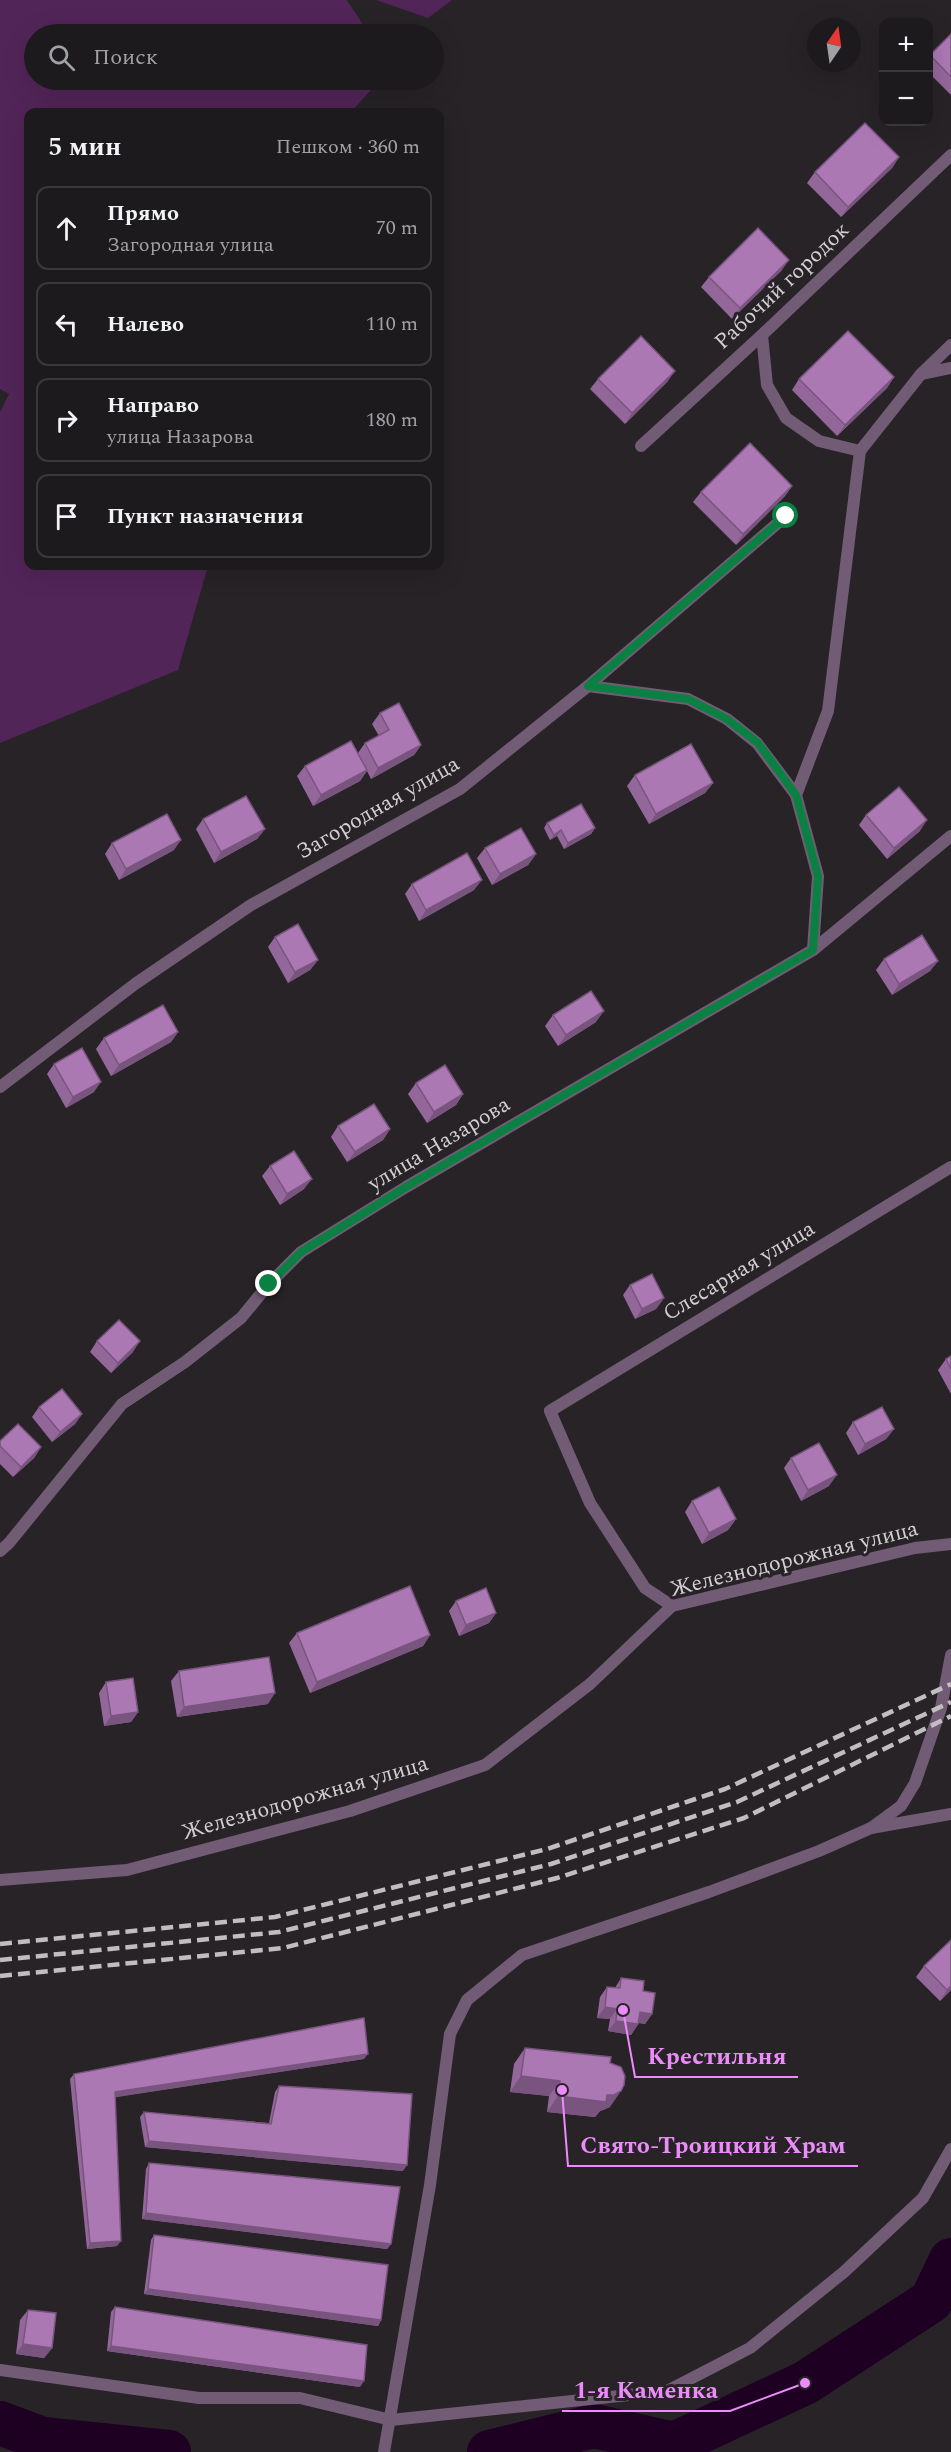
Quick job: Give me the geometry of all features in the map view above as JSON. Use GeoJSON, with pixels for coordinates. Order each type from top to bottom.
{"type":"FeatureCollection","features":[{"type":"Feature","properties":{"kind":"street","name":"Рабочий городок"},"geometry":{"type":"LineString","coordinates":[[641,447],[762,336],[951,154]]}},
{"type":"Feature","properties":{"kind":"street"},"geometry":{"type":"LineString","coordinates":[[762,336],[767,385],[786,418],[819,441],[860,451]]}},
{"type":"Feature","properties":{"kind":"street"},"geometry":{"type":"LineString","coordinates":[[796,795],[828,711],[860,451],[921,374],[951,345]]}},
{"type":"Feature","properties":{"kind":"street"},"geometry":{"type":"LineString","coordinates":[[921,374],[951,369]]}},
{"type":"Feature","properties":{"kind":"street","name":"Загородная улица"},"geometry":{"type":"LineString","coordinates":[[0,1087],[135,984],[251,905],[460,789],[588,686],[786,516]]}},
{"type":"Feature","properties":{"kind":"street"},"geometry":{"type":"LineString","coordinates":[[588,686],[688,699],[727,719],[758,743],[796,795],[818,876],[813,950]]}},
{"type":"Feature","properties":{"kind":"street","name":"улица Назарова"},"geometry":{"type":"LineString","coordinates":[[0,1551],[9,1544],[122,1404],[185,1362],[241,1318],[269,1284],[301,1252],[406,1187],[813,950],[951,836]]}},
{"type":"Feature","properties":{"kind":"street","name":"Слесарная улица"},"geometry":{"type":"LineString","coordinates":[[672,1606],[645,1588],[590,1503],[550,1411],[951,1167]]}},
{"type":"Feature","properties":{"kind":"street","name":"Железнодорожная улица"},"geometry":{"type":"LineString","coordinates":[[0,1880],[128,1870],[350,1811],[485,1766],[590,1684],[672,1606],[915,1548],[951,1544]]}},
{"type":"Feature","properties":{"kind":"street"},"geometry":{"type":"LineString","coordinates":[[384,2452],[430,2185],[450,2034],[467,2000],[522,1954],[709,1892],[819,1851],[871,1828],[901,1806],[915,1783],[941,1708],[951,1655]]}},
{"type":"Feature","properties":{"kind":"street"},"geometry":{"type":"LineString","coordinates":[[871,1828],[951,1814]]}},
{"type":"Feature","properties":{"kind":"street"},"geometry":{"type":"LineString","coordinates":[[0,2370],[200,2398],[300,2398],[391,2420],[667,2391],[750,2348],[844,2272],[923,2198],[951,2149]]}},
{"type":"Feature","properties":{"kind":"shaded area"},"geometry":{"type":"Polygon","coordinates":[[[0,0],[347,0],[363,24],[24,24],[24,90],[371,90],[355,108],[24,108],[24,570],[207,570],[178,670],[0,743],[0,412],[9,394],[0,389],[0,0]]]}},
{"type":"Feature","properties":{"kind":"shaded area"},"geometry":{"type":"Polygon","coordinates":[[[376,0],[452,0],[428,18],[376,0]]]}},
{"type":"Feature","properties":{"kind":"building"},"geometry":{"type":"Polygon","coordinates":[[[951,34],[951,77],[933,58],[933,52],[951,34]]]}},
{"type":"Feature","properties":{"kind":"building"},"geometry":{"type":"Polygon","coordinates":[[[865,123],[899,157],[848,207],[815,172],[865,123]]]}},
{"type":"Feature","properties":{"kind":"building"},"geometry":{"type":"Polygon","coordinates":[[[758,228],[789,260],[740,308],[709,277],[758,228]]]}},
{"type":"Feature","properties":{"kind":"building"},"geometry":{"type":"Polygon","coordinates":[[[848,331],[894,377],[845,425],[799,379],[848,331]]]}},
{"type":"Feature","properties":{"kind":"building"},"geometry":{"type":"Polygon","coordinates":[[[641,336],[675,371],[632,413],[598,379],[641,336]]]}},
{"type":"Feature","properties":{"kind":"building"},"geometry":{"type":"Polygon","coordinates":[[[750,443],[792,486],[743,534],[701,492],[750,443]]]}},
{"type":"Feature","properties":{"kind":"building"},"geometry":{"type":"Polygon","coordinates":[[[399,703],[421,745],[378,768],[365,743],[389,730],[380,713],[399,703]]]}},
{"type":"Feature","properties":{"kind":"building"},"geometry":{"type":"Polygon","coordinates":[[[351,741],[367,770],[321,795],[305,766],[351,741]]]}},
{"type":"Feature","properties":{"kind":"building"},"geometry":{"type":"Polygon","coordinates":[[[691,744],[713,783],[656,814],[635,775],[691,744]]]}},
{"type":"Feature","properties":{"kind":"building"},"geometry":{"type":"Polygon","coordinates":[[[899,787],[927,820],[894,848],[866,815],[899,787]]]}},
{"type":"Feature","properties":{"kind":"building"},"geometry":{"type":"Polygon","coordinates":[[[246,796],[265,829],[221,852],[203,819],[246,796]]]}},
{"type":"Feature","properties":{"kind":"building"},"geometry":{"type":"Polygon","coordinates":[[[581,804],[595,828],[568,843],[561,830],[554,835],[547,823],[581,804]]]}},
{"type":"Feature","properties":{"kind":"building"},"geometry":{"type":"Polygon","coordinates":[[[167,814],[181,840],[126,869],[112,843],[167,814]]]}},
{"type":"Feature","properties":{"kind":"building"},"geometry":{"type":"Polygon","coordinates":[[[521,828],[536,854],[500,874],[485,848],[521,828]]]}},
{"type":"Feature","properties":{"kind":"building"},"geometry":{"type":"Polygon","coordinates":[[[467,853],[482,880],[426,910],[412,884],[467,853]]]}},
{"type":"Feature","properties":{"kind":"building"},"geometry":{"type":"Polygon","coordinates":[[[298,924],[318,960],[295,972],[275,937],[298,924]]]}},
{"type":"Feature","properties":{"kind":"building"},"geometry":{"type":"Polygon","coordinates":[[[922,935],[938,961],[899,984],[884,959],[922,935]]]}},
{"type":"Feature","properties":{"kind":"building"},"geometry":{"type":"Polygon","coordinates":[[[591,991],[604,1011],[566,1035],[553,1015],[591,991]]]}},
{"type":"Feature","properties":{"kind":"building"},"geometry":{"type":"Polygon","coordinates":[[[163,1005],[178,1032],[119,1065],[104,1038],[163,1005]]]}},
{"type":"Feature","properties":{"kind":"building"},"geometry":{"type":"Polygon","coordinates":[[[82,1048],[101,1082],[73,1097],[54,1064],[82,1048]]]}},
{"type":"Feature","properties":{"kind":"building"},"geometry":{"type":"Polygon","coordinates":[[[445,1065],[463,1094],[434,1112],[416,1083],[445,1065]]]}},
{"type":"Feature","properties":{"kind":"building"},"geometry":{"type":"Polygon","coordinates":[[[374,1104],[390,1129],[355,1152],[338,1126],[374,1104]]]}},
{"type":"Feature","properties":{"kind":"building"},"geometry":{"type":"Polygon","coordinates":[[[294,1151],[312,1179],[287,1194],[270,1166],[294,1151]]]}},
{"type":"Feature","properties":{"kind":"building"},"geometry":{"type":"Polygon","coordinates":[[[652,1274],[664,1298],[642,1309],[630,1285],[652,1274]]]}},
{"type":"Feature","properties":{"kind":"building"},"geometry":{"type":"Polygon","coordinates":[[[119,1320],[140,1341],[118,1363],[97,1341],[119,1320]]]}},
{"type":"Feature","properties":{"kind":"building"},"geometry":{"type":"Polygon","coordinates":[[[951,1356],[951,1369],[946,1359],[951,1356]]]}},
{"type":"Feature","properties":{"kind":"building"},"geometry":{"type":"Polygon","coordinates":[[[62,1389],[82,1414],[60,1432],[39,1407],[62,1389]]]}},
{"type":"Feature","properties":{"kind":"building"},"geometry":{"type":"Polygon","coordinates":[[[882,1407],[894,1429],[865,1444],[853,1422],[882,1407]]]}},
{"type":"Feature","properties":{"kind":"building"},"geometry":{"type":"Polygon","coordinates":[[[18,1424],[41,1447],[21,1467],[0,1446],[0,1441],[18,1424]]]}},
{"type":"Feature","properties":{"kind":"building"},"geometry":{"type":"Polygon","coordinates":[[[819,1443],[837,1475],[808,1490],[791,1458],[819,1443]]]}},
{"type":"Feature","properties":{"kind":"building"},"geometry":{"type":"Polygon","coordinates":[[[719,1487],[736,1519],[709,1533],[692,1501],[719,1487]]]}},
{"type":"Feature","properties":{"kind":"building"},"geometry":{"type":"Polygon","coordinates":[[[410,1586],[430,1635],[317,1682],[297,1633],[410,1586]]]}},
{"type":"Feature","properties":{"kind":"building"},"geometry":{"type":"Polygon","coordinates":[[[486,1588],[496,1613],[466,1625],[456,1601],[486,1588]]]}},
{"type":"Feature","properties":{"kind":"building"},"geometry":{"type":"Polygon","coordinates":[[[269,1657],[275,1693],[184,1707],[179,1671],[269,1657]]]}},
{"type":"Feature","properties":{"kind":"building"},"geometry":{"type":"Polygon","coordinates":[[[133,1678],[138,1712],[111,1716],[106,1682],[133,1678]]]}},
{"type":"Feature","properties":{"kind":"building"},"geometry":{"type":"Polygon","coordinates":[[[951,1940],[951,1986],[947,1990],[924,1966],[951,1940]]]}},
{"type":"Feature","properties":{"kind":"building"},"geometry":{"type":"Polygon","coordinates":[[[621,1978],[644,1981],[643,1991],[655,1993],[652,2014],[640,2012],[638,2024],[616,2021],[617,2009],[605,2007],[607,1987],[620,1988],[621,1978]]]}},
{"type":"Feature","properties":{"kind":"building"},"geometry":{"type":"Polygon","coordinates":[[[364,2018],[368,2054],[115,2092],[121,2241],[90,2243],[74,2074],[364,2018]]]}},
{"type":"Feature","properties":{"kind":"building"},"geometry":{"type":"Polygon","coordinates":[[[525,2048],[611,2057],[610,2063],[621,2067],[625,2076],[624,2085],[621,2091],[614,2095],[607,2095],[606,2102],[558,2096],[560,2081],[521,2076],[525,2048]]]}},
{"type":"Feature","properties":{"kind":"building"},"geometry":{"type":"Polygon","coordinates":[[[279,2086],[412,2094],[407,2165],[149,2141],[144,2112],[271,2124],[279,2086]]]}},
{"type":"Feature","properties":{"kind":"building"},"geometry":{"type":"Polygon","coordinates":[[[149,2163],[400,2187],[391,2244],[146,2213],[149,2163]]]}},
{"type":"Feature","properties":{"kind":"building"},"geometry":{"type":"Polygon","coordinates":[[[154,2235],[388,2265],[381,2320],[148,2289],[154,2235]]]}},
{"type":"Feature","properties":{"kind":"building"},"geometry":{"type":"Polygon","coordinates":[[[115,2307],[367,2345],[364,2381],[111,2346],[115,2307]]]}},
{"type":"Feature","properties":{"kind":"building"},"geometry":{"type":"Polygon","coordinates":[[[28,2310],[56,2313],[52,2348],[23,2344],[28,2310]]]}},
{"type":"Feature","properties":{"kind":"waterway"},"geometry":{"type":"LineString","coordinates":[[489,2452],[594,2426],[674,2444],[805,2383],[931,2301],[951,2260]]}},
{"type":"Feature","properties":{"kind":"waterway"},"geometry":{"type":"LineString","coordinates":[[0,2423],[43,2439],[169,2452]]}},
{"type":"Feature","properties":{"kind":"railway"},"geometry":{"type":"LineString","coordinates":[[0,1944],[275,1917],[547,1849],[725,1789],[951,1684]]}},
{"type":"Feature","properties":{"kind":"railway"},"geometry":{"type":"LineString","coordinates":[[0,1960],[279,1932],[551,1864],[737,1802],[951,1702]]}},
{"type":"Feature","properties":{"kind":"railway"},"geometry":{"type":"LineString","coordinates":[[0,1976],[283,1948],[557,1878],[744,1818],[951,1716]]}},
{"type":"Feature","properties":{"kind":"place","name":"Крестильня"},"geometry":{"type":"Point","coordinates":[623,2010]}},
{"type":"Feature","properties":{"kind":"place","name":"Свято-Троицкий Храм"},"geometry":{"type":"Point","coordinates":[562,2090]}},
{"type":"Feature","properties":{"kind":"place","name":"1-я Каменка"},"geometry":{"type":"Point","coordinates":[805,2383]}},
{"type":"Feature","properties":{"kind":"route"},"geometry":{"type":"LineString","coordinates":[[269,1284],[301,1252],[406,1187],[813,950],[818,876],[796,795],[758,743],[727,719],[688,699],[588,686],[786,516]]}}]}
